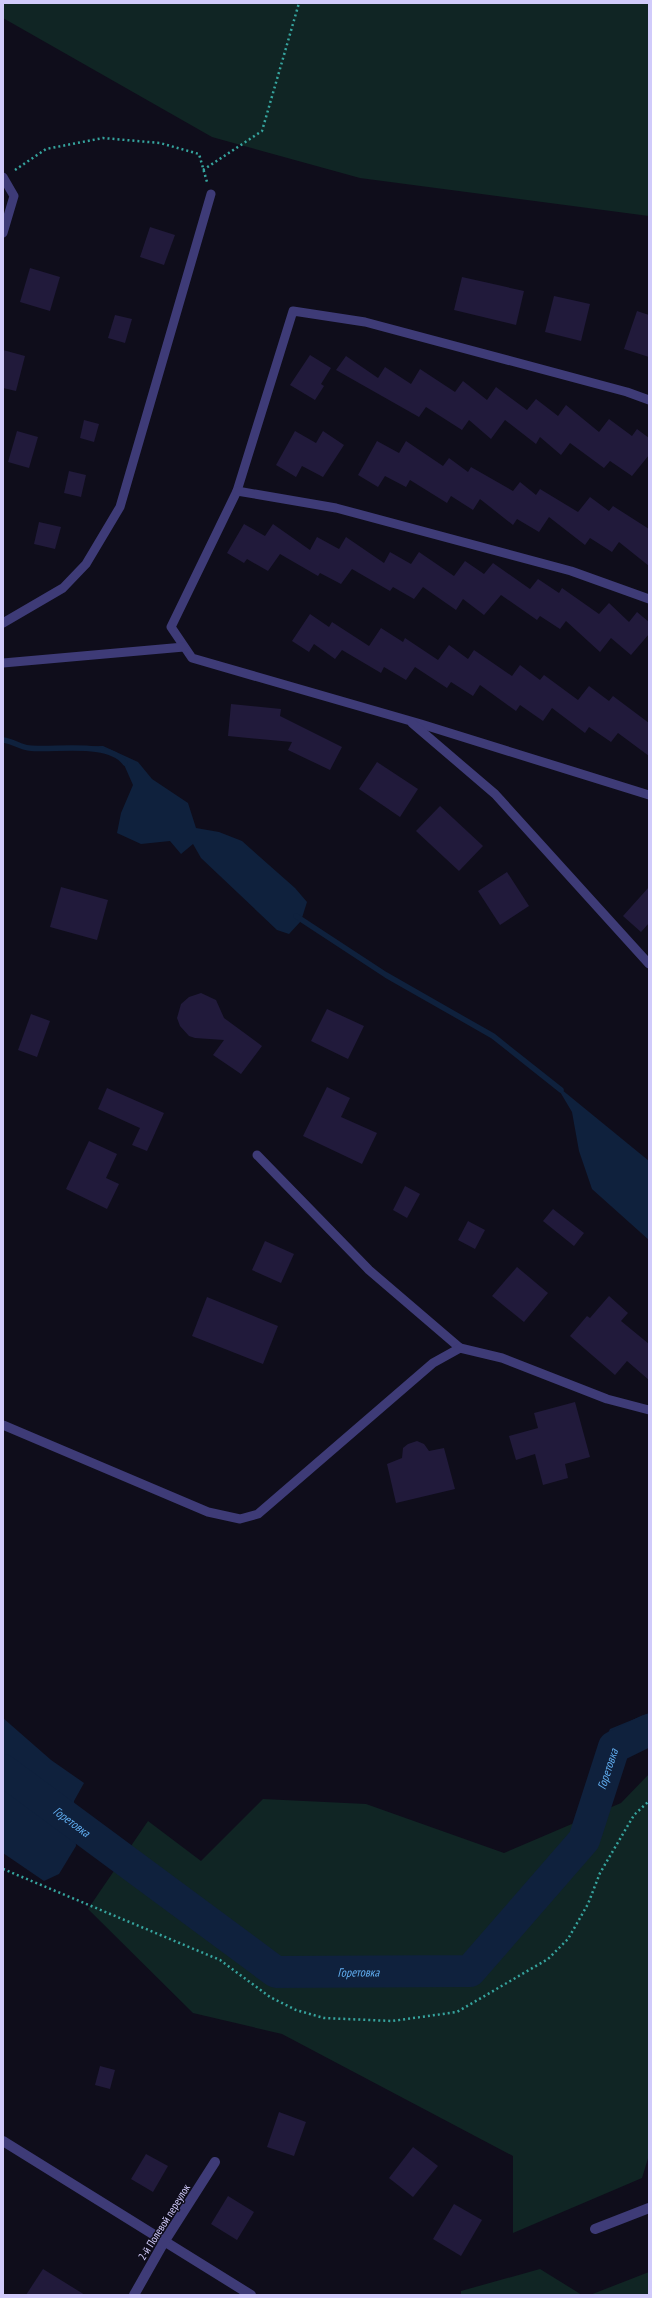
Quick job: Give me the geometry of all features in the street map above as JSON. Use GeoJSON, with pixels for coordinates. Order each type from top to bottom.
{"type":"FeatureCollection","features":[{"type":"Feature","properties":{"kind":"street"},"geometry":{"type":"LineString","coordinates":[[3,2141],[251,2295]]}},
{"type":"Feature","properties":{"kind":"street","name":"2-й Полевой переулок"},"geometry":{"type":"LineString","coordinates":[[134,2295],[164,2242],[216,2162]]}},
{"type":"Feature","properties":{"kind":"street"},"geometry":{"type":"LineString","coordinates":[[595,2229],[649,2208]]}},
{"type":"Feature","properties":{"kind":"lane"},"geometry":{"type":"LineString","coordinates":[[3,233],[14,196],[4,177]]}},
{"type":"Feature","properties":{"kind":"lane"},"geometry":{"type":"LineString","coordinates":[[3,623],[63,588],[86,564],[120,507],[211,194]]}},
{"type":"Feature","properties":{"kind":"lane"},"geometry":{"type":"LineString","coordinates":[[649,400],[627,392],[365,322],[293,311],[237,491],[171,628],[192,658],[409,721],[649,795]]}},
{"type":"Feature","properties":{"kind":"lane"},"geometry":{"type":"LineString","coordinates":[[237,491],[336,508],[571,571],[649,599]]}},
{"type":"Feature","properties":{"kind":"lane"},"geometry":{"type":"LineString","coordinates":[[3,663],[184,647]]}},
{"type":"Feature","properties":{"kind":"lane"},"geometry":{"type":"LineString","coordinates":[[409,721],[496,794],[649,964]]}},
{"type":"Feature","properties":{"kind":"lane"},"geometry":{"type":"LineString","coordinates":[[257,1155],[369,1270],[460,1348],[502,1358],[607,1399],[649,1410]]}},
{"type":"Feature","properties":{"kind":"lane"},"geometry":{"type":"LineString","coordinates":[[3,1424],[208,1512],[240,1519],[258,1514],[434,1363],[460,1348]]}},
{"type":"Feature","properties":{"kind":"path"},"geometry":{"type":"LineString","coordinates":[[203,170],[262,131],[299,3]]}},
{"type":"Feature","properties":{"kind":"path"},"geometry":{"type":"LineString","coordinates":[[4,177],[46,148],[103,138],[160,143],[199,154],[211,194]]}},
{"type":"Feature","properties":{"kind":"path"},"geometry":{"type":"LineString","coordinates":[[3,1869],[220,1960],[270,1997],[296,2010],[324,2018],[392,2021],[457,2012],[548,1959],[568,1940],[588,1904],[603,1866],[634,1815],[649,1800]]}},
{"type":"Feature","properties":{"kind":"green space"},"geometry":{"type":"Polygon","coordinates":[[[3,3],[649,3],[649,216],[360,178],[212,137],[3,18],[3,3]]]}},
{"type":"Feature","properties":{"kind":"green space"},"geometry":{"type":"Polygon","coordinates":[[[649,1774],[649,2155],[642,2178],[513,2233],[513,2156],[282,2034],[193,2013],[88,1909],[148,1821],[201,1861],[263,1799],[366,1804],[504,1853],[621,1803],[649,1774]]]}},
{"type":"Feature","properties":{"kind":"green space"},"geometry":{"type":"Polygon","coordinates":[[[540,2269],[582,2295],[461,2295],[461,2291],[540,2269]]]}},
{"type":"Feature","properties":{"kind":"green space"},"geometry":{"type":"Polygon","coordinates":[[[649,2272],[649,2295],[590,2295],[649,2272]]]}},
{"type":"Feature","properties":{"kind":"water"},"geometry":{"type":"Polygon","coordinates":[[[103,746],[138,762],[152,779],[188,803],[196,828],[219,832],[242,841],[295,888],[307,902],[301,921],[289,934],[277,930],[201,858],[193,844],[181,854],[170,841],[141,844],[117,833],[121,813],[133,785],[122,760],[100,749],[61,747],[103,746]]]}},
{"type":"Feature","properties":{"kind":"water"},"geometry":{"type":"Polygon","coordinates":[[[556,1085],[649,1161],[649,1240],[592,1189],[579,1151],[572,1112],[556,1085]]]}},
{"type":"Feature","properties":{"kind":"water"},"geometry":{"type":"Polygon","coordinates":[[[649,1713],[649,1740],[623,1757],[606,1772],[592,1765],[610,1729],[649,1713]]]}},
{"type":"Feature","properties":{"kind":"water"},"geometry":{"type":"Polygon","coordinates":[[[3,1718],[51,1760],[84,1783],[74,1801],[76,1846],[59,1874],[44,1881],[3,1853],[3,1718]]]}},
{"type":"Feature","properties":{"kind":"building"},"geometry":{"type":"Polygon","coordinates":[[[150,227],[175,235],[164,265],[140,257],[150,227]]]}},
{"type":"Feature","properties":{"kind":"building"},"geometry":{"type":"Polygon","coordinates":[[[30,268],[60,277],[50,311],[20,302],[30,268]]]}},
{"type":"Feature","properties":{"kind":"building"},"geometry":{"type":"Polygon","coordinates":[[[462,277],[524,291],[516,325],[454,310],[462,277]]]}},
{"type":"Feature","properties":{"kind":"building"},"geometry":{"type":"Polygon","coordinates":[[[554,296],[590,304],[581,341],[545,332],[554,296]]]}},
{"type":"Feature","properties":{"kind":"building"},"geometry":{"type":"Polygon","coordinates":[[[637,311],[649,315],[649,357],[624,349],[637,311]]]}},
{"type":"Feature","properties":{"kind":"building"},"geometry":{"type":"Polygon","coordinates":[[[115,315],[132,319],[125,343],[108,338],[115,315]]]}},
{"type":"Feature","properties":{"kind":"building"},"geometry":{"type":"Polygon","coordinates":[[[3,350],[25,356],[16,391],[3,388],[3,350]]]}},
{"type":"Feature","properties":{"kind":"building"},"geometry":{"type":"Polygon","coordinates":[[[310,355],[331,368],[321,384],[324,386],[315,400],[290,385],[310,355]]]}},
{"type":"Feature","properties":{"kind":"building"},"geometry":{"type":"Polygon","coordinates":[[[346,356],[378,378],[385,367],[411,384],[420,369],[455,392],[463,381],[487,400],[496,387],[527,410],[536,399],[558,416],[566,405],[599,432],[609,419],[632,436],[637,429],[649,438],[649,455],[632,476],[610,461],[604,468],[570,443],[561,455],[540,437],[536,444],[505,420],[491,439],[469,420],[462,430],[426,407],[419,417],[336,370],[346,356]]]}},
{"type":"Feature","properties":{"kind":"building"},"geometry":{"type":"Polygon","coordinates":[[[84,420],[99,424],[94,442],[80,438],[84,420]]]}},
{"type":"Feature","properties":{"kind":"building"},"geometry":{"type":"Polygon","coordinates":[[[17,431],[38,437],[29,468],[8,462],[17,431]]]}},
{"type":"Feature","properties":{"kind":"building"},"geometry":{"type":"Polygon","coordinates":[[[295,431],[316,443],[323,431],[344,445],[323,477],[302,466],[296,477],[276,465],[295,431]]]}},
{"type":"Feature","properties":{"kind":"building"},"geometry":{"type":"Polygon","coordinates":[[[377,441],[399,453],[406,441],[443,466],[449,458],[468,472],[471,467],[513,491],[520,482],[536,495],[540,489],[578,512],[590,497],[609,511],[613,506],[649,529],[649,566],[619,542],[612,552],[590,538],[585,545],[549,517],[539,532],[517,519],[513,525],[480,499],[473,510],[451,496],[447,503],[410,480],[406,487],[385,476],[378,487],[358,475],[377,441]]]}},
{"type":"Feature","properties":{"kind":"building"},"geometry":{"type":"Polygon","coordinates":[[[69,471],[86,475],[81,497],[64,493],[69,471]]]}},
{"type":"Feature","properties":{"kind":"building"},"geometry":{"type":"Polygon","coordinates":[[[39,522],[61,527],[55,549],[34,544],[39,522]]]}},
{"type":"Feature","properties":{"kind":"building"},"geometry":{"type":"Polygon","coordinates":[[[244,524],[265,536],[273,524],[310,550],[317,537],[339,549],[346,537],[384,563],[390,552],[411,564],[419,552],[454,576],[465,561],[484,574],[493,563],[530,589],[538,579],[559,593],[562,588],[599,614],[609,603],[629,622],[637,612],[649,622],[649,634],[631,655],[611,638],[600,652],[566,621],[560,629],[540,616],[537,620],[501,595],[484,615],[463,599],[456,610],[423,587],[414,599],[393,587],[390,591],[352,569],[341,584],[320,573],[318,576],[280,554],[268,571],[247,559],[244,563],[227,553],[244,524]]]}},
{"type":"Feature","properties":{"kind":"building"},"geometry":{"type":"Polygon","coordinates":[[[310,614],[329,627],[332,622],[369,646],[381,628],[403,642],[405,638],[438,660],[449,645],[468,659],[474,650],[512,676],[520,665],[540,680],[544,675],[578,700],[589,686],[609,701],[613,696],[649,723],[649,756],[618,733],[611,742],[589,727],[585,733],[552,708],[543,721],[520,705],[516,711],[480,685],[473,696],[451,682],[447,688],[415,667],[406,680],[384,667],[381,673],[342,650],[335,659],[314,644],[309,652],[292,641],[310,614]]]}},
{"type":"Feature","properties":{"kind":"building"},"geometry":{"type":"Polygon","coordinates":[[[231,704],[281,709],[280,716],[342,747],[330,770],[288,750],[292,742],[228,736],[231,704]]]}},
{"type":"Feature","properties":{"kind":"building"},"geometry":{"type":"Polygon","coordinates":[[[377,762],[418,789],[400,817],[359,789],[377,762]]]}},
{"type":"Feature","properties":{"kind":"building"},"geometry":{"type":"Polygon","coordinates":[[[440,806],[483,846],[459,871],[416,831],[440,806]]]}},
{"type":"Feature","properties":{"kind":"building"},"geometry":{"type":"Polygon","coordinates":[[[507,872],[529,906],[500,925],[478,891],[507,872]]]}},
{"type":"Feature","properties":{"kind":"building"},"geometry":{"type":"Polygon","coordinates":[[[61,887],[108,900],[97,940],[50,927],[61,887]]]}},
{"type":"Feature","properties":{"kind":"building"},"geometry":{"type":"Polygon","coordinates":[[[649,887],[649,923],[641,932],[623,916],[649,887]]]}},
{"type":"Feature","properties":{"kind":"building"},"geometry":{"type":"Polygon","coordinates":[[[201,993],[216,1000],[224,1018],[262,1046],[241,1074],[213,1055],[224,1040],[195,1038],[189,1036],[180,1026],[177,1018],[181,1004],[189,997],[201,993]]]}},
{"type":"Feature","properties":{"kind":"building"},"geometry":{"type":"Polygon","coordinates":[[[327,1009],[364,1026],[348,1059],[311,1041],[327,1009]]]}},
{"type":"Feature","properties":{"kind":"building"},"geometry":{"type":"Polygon","coordinates":[[[31,1014],[50,1021],[37,1057],[18,1050],[31,1014]]]}},
{"type":"Feature","properties":{"kind":"building"},"geometry":{"type":"Polygon","coordinates":[[[327,1087],[350,1098],[341,1117],[377,1133],[362,1164],[303,1136],[327,1087]]]}},
{"type":"Feature","properties":{"kind":"building"},"geometry":{"type":"Polygon","coordinates":[[[107,1088],[164,1113],[147,1151],[132,1145],[140,1128],[98,1109],[107,1088]]]}},
{"type":"Feature","properties":{"kind":"building"},"geometry":{"type":"Polygon","coordinates":[[[89,1141],[117,1154],[106,1178],[119,1184],[107,1209],[66,1189],[89,1141]]]}},
{"type":"Feature","properties":{"kind":"building"},"geometry":{"type":"Polygon","coordinates":[[[405,1186],[420,1194],[407,1218],[393,1210],[405,1186]]]}},
{"type":"Feature","properties":{"kind":"building"},"geometry":{"type":"Polygon","coordinates":[[[553,1209],[584,1233],[574,1246],[543,1221],[553,1209]]]}},
{"type":"Feature","properties":{"kind":"building"},"geometry":{"type":"Polygon","coordinates":[[[468,1221],[485,1230],[475,1249],[458,1240],[468,1221]]]}},
{"type":"Feature","properties":{"kind":"building"},"geometry":{"type":"Polygon","coordinates":[[[265,1241],[294,1254],[281,1283],[252,1270],[265,1241]]]}},
{"type":"Feature","properties":{"kind":"building"},"geometry":{"type":"Polygon","coordinates":[[[517,1267],[548,1293],[524,1322],[492,1296],[517,1267]]]}},
{"type":"Feature","properties":{"kind":"building"},"geometry":{"type":"Polygon","coordinates":[[[609,1296],[628,1313],[621,1321],[649,1344],[649,1380],[627,1361],[615,1375],[570,1336],[587,1316],[590,1318],[609,1296]]]}},
{"type":"Feature","properties":{"kind":"building"},"geometry":{"type":"Polygon","coordinates":[[[207,1297],[278,1326],[263,1364],[192,1336],[207,1297]]]}},
{"type":"Feature","properties":{"kind":"building"},"geometry":{"type":"Polygon","coordinates":[[[575,1402],[590,1457],[565,1464],[568,1478],[543,1485],[535,1454],[516,1460],[509,1436],[538,1428],[534,1413],[575,1402]]]}},
{"type":"Feature","properties":{"kind":"building"},"geometry":{"type":"Polygon","coordinates":[[[417,1441],[424,1444],[429,1451],[444,1448],[455,1489],[396,1503],[387,1464],[402,1458],[403,1448],[408,1444],[417,1441]]]}},
{"type":"Feature","properties":{"kind":"building"},"geometry":{"type":"Polygon","coordinates":[[[100,2066],[115,2070],[110,2089],[95,2085],[100,2066]]]}},
{"type":"Feature","properties":{"kind":"building"},"geometry":{"type":"Polygon","coordinates":[[[279,2112],[306,2122],[294,2156],[267,2147],[279,2112]]]}},
{"type":"Feature","properties":{"kind":"building"},"geometry":{"type":"Polygon","coordinates":[[[413,2147],[438,2166],[413,2197],[389,2178],[413,2147]]]}},
{"type":"Feature","properties":{"kind":"building"},"geometry":{"type":"Polygon","coordinates":[[[146,2154],[168,2166],[153,2192],[131,2179],[146,2154]]]}},
{"type":"Feature","properties":{"kind":"building"},"geometry":{"type":"Polygon","coordinates":[[[228,2196],[254,2212],[237,2240],[211,2224],[228,2196]]]}},
{"type":"Feature","properties":{"kind":"building"},"geometry":{"type":"Polygon","coordinates":[[[454,2204],[482,2220],[461,2256],[433,2239],[454,2204]]]}},
{"type":"Feature","properties":{"kind":"building"},"geometry":{"type":"Polygon","coordinates":[[[43,2269],[85,2295],[26,2295],[43,2269]]]}},
{"type":"Feature","properties":{"kind":"waterway"},"geometry":{"type":"LineString","coordinates":[[3,740],[29,748],[80,748],[107,751],[117,756],[125,763]]}},
{"type":"Feature","properties":{"kind":"waterway"},"geometry":{"type":"LineString","coordinates":[[296,916],[386,975],[493,1036],[561,1090]]}},
{"type":"Feature","properties":{"kind":"waterway","name":"Горетовка"},"geometry":{"type":"LineString","coordinates":[[3,1770],[276,1972],[470,1971],[584,1840],[614,1747],[649,1730]]}}]}
